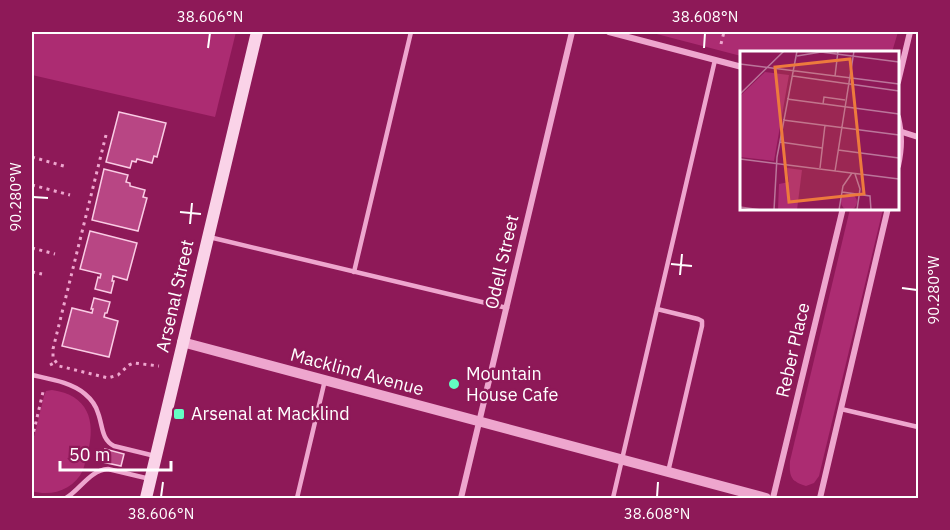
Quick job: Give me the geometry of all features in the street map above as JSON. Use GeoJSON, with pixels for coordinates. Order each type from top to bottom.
{"type":"FeatureCollection","features":[{"type":"Feature","properties":{"kind":"main road","name":"Arsenal Street"},"geometry":{"type":"LineString","coordinates":[[146,498],[257,32]]}},
{"type":"Feature","properties":{"kind":"street","name":"Odell Street"},"geometry":{"type":"LineString","coordinates":[[461,498],[572,32]]}},
{"type":"Feature","properties":{"kind":"street"},"geometry":{"type":"LineString","coordinates":[[609,32],[740,67]]}},
{"type":"Feature","properties":{"kind":"street"},"geometry":{"type":"LineString","coordinates":[[899,74],[910,32]]}},
{"type":"Feature","properties":{"kind":"street"},"geometry":{"type":"LineString","coordinates":[[899,158],[900,131],[918,137]]}},
{"type":"Feature","properties":{"kind":"street","name":"Reber Place"},"geometry":{"type":"LineString","coordinates":[[773,498],[843,210]]}},
{"type":"Feature","properties":{"kind":"street"},"geometry":{"type":"LineString","coordinates":[[820,498],[888,210]]}},
{"type":"Feature","properties":{"kind":"street","name":"Macklind Avenue"},"geometry":{"type":"LineString","coordinates":[[182,342],[766,498]]}},
{"type":"Feature","properties":{"kind":"lane"},"geometry":{"type":"LineString","coordinates":[[354,272],[411,32]]}},
{"type":"Feature","properties":{"kind":"lane"},"geometry":{"type":"LineString","coordinates":[[613,498],[716,60]]}},
{"type":"Feature","properties":{"kind":"lane"},"geometry":{"type":"LineString","coordinates":[[207,237],[507,308]]}},
{"type":"Feature","properties":{"kind":"lane"},"geometry":{"type":"LineString","coordinates":[[657,309],[702,321],[668,472]]}},
{"type":"Feature","properties":{"kind":"lane"},"geometry":{"type":"LineString","coordinates":[[32,376],[75,387],[84,394],[93,402],[98,412],[102,431],[108,443],[155,456]]}},
{"type":"Feature","properties":{"kind":"lane"},"geometry":{"type":"LineString","coordinates":[[297,498],[325,380]]}},
{"type":"Feature","properties":{"kind":"lane"},"geometry":{"type":"LineString","coordinates":[[841,409],[918,427]]}},
{"type":"Feature","properties":{"kind":"lane"},"geometry":{"type":"LineString","coordinates":[[66,498],[95,473],[102,470],[108,469],[150,479]]}},
{"type":"Feature","properties":{"kind":"path"},"geometry":{"type":"LineString","coordinates":[[721,44],[724,32]]}},
{"type":"Feature","properties":{"kind":"path"},"geometry":{"type":"LineString","coordinates":[[106,135],[53,349],[53,358],[63,367],[108,378],[118,375],[134,363],[159,366]]}},
{"type":"Feature","properties":{"kind":"path"},"geometry":{"type":"LineString","coordinates":[[32,157],[67,167]]}},
{"type":"Feature","properties":{"kind":"path"},"geometry":{"type":"LineString","coordinates":[[32,185],[70,195]]}},
{"type":"Feature","properties":{"kind":"path"},"geometry":{"type":"LineString","coordinates":[[85,199],[90,200]]}},
{"type":"Feature","properties":{"kind":"path"},"geometry":{"type":"LineString","coordinates":[[32,248],[55,254]]}},
{"type":"Feature","properties":{"kind":"path"},"geometry":{"type":"LineString","coordinates":[[70,257],[76,258]]}},
{"type":"Feature","properties":{"kind":"path"},"geometry":{"type":"LineString","coordinates":[[32,272],[42,274]]}},
{"type":"Feature","properties":{"kind":"path"},"geometry":{"type":"LineString","coordinates":[[50,365],[56,362]]}},
{"type":"Feature","properties":{"kind":"path"},"geometry":{"type":"LineString","coordinates":[[32,438],[43,392]]}},
{"type":"Feature","properties":{"kind":"shaded area"},"geometry":{"type":"Polygon","coordinates":[[[32,32],[236,32],[215,117],[32,75],[32,32]]]}},
{"type":"Feature","properties":{"kind":"shaded area"},"geometry":{"type":"Polygon","coordinates":[[[649,32],[898,32],[892,51],[740,51],[740,56],[649,32]]]}},
{"type":"Feature","properties":{"kind":"shaded area"},"geometry":{"type":"Polygon","coordinates":[[[850,210],[883,210],[819,476],[814,483],[806,486],[797,482],[792,478],[790,461],[850,210]]]}},
{"type":"Feature","properties":{"kind":"shaded area"},"geometry":{"type":"Polygon","coordinates":[[[52,390],[74,397],[81,403],[90,420],[90,440],[83,470],[74,483],[54,492],[39,493],[32,491],[32,445],[44,396],[46,391],[52,390]]]}},
{"type":"Feature","properties":{"kind":"building"},"geometry":{"type":"Polygon","coordinates":[[[119,112],[166,123],[157,157],[154,156],[152,163],[137,159],[136,162],[132,161],[130,168],[106,162],[119,112]]]}},
{"type":"Feature","properties":{"kind":"building"},"geometry":{"type":"Polygon","coordinates":[[[104,169],[128,175],[126,182],[130,183],[130,186],[145,190],[143,197],[147,198],[138,231],[92,220],[104,169]]]}},
{"type":"Feature","properties":{"kind":"building"},"geometry":{"type":"Polygon","coordinates":[[[90,231],[137,243],[127,280],[113,276],[111,293],[95,289],[101,274],[80,269],[90,231]]]}},
{"type":"Feature","properties":{"kind":"building"},"geometry":{"type":"Polygon","coordinates":[[[94,298],[110,302],[104,317],[118,321],[109,357],[62,346],[72,308],[92,313],[94,298]]]}},
{"type":"Feature","properties":{"kind":"building"},"geometry":{"type":"Polygon","coordinates":[[[105,449],[124,454],[121,466],[102,462],[105,449]]]}},
{"type":"Feature","properties":{"kind":"place","name":"Mountain House Cafe"},"geometry":{"type":"Point","coordinates":[454,384]}},
{"type":"Feature","properties":{"kind":"place","name":"Arsenal at Macklind"},"geometry":{"type":"Point","coordinates":[179,414]}}]}
